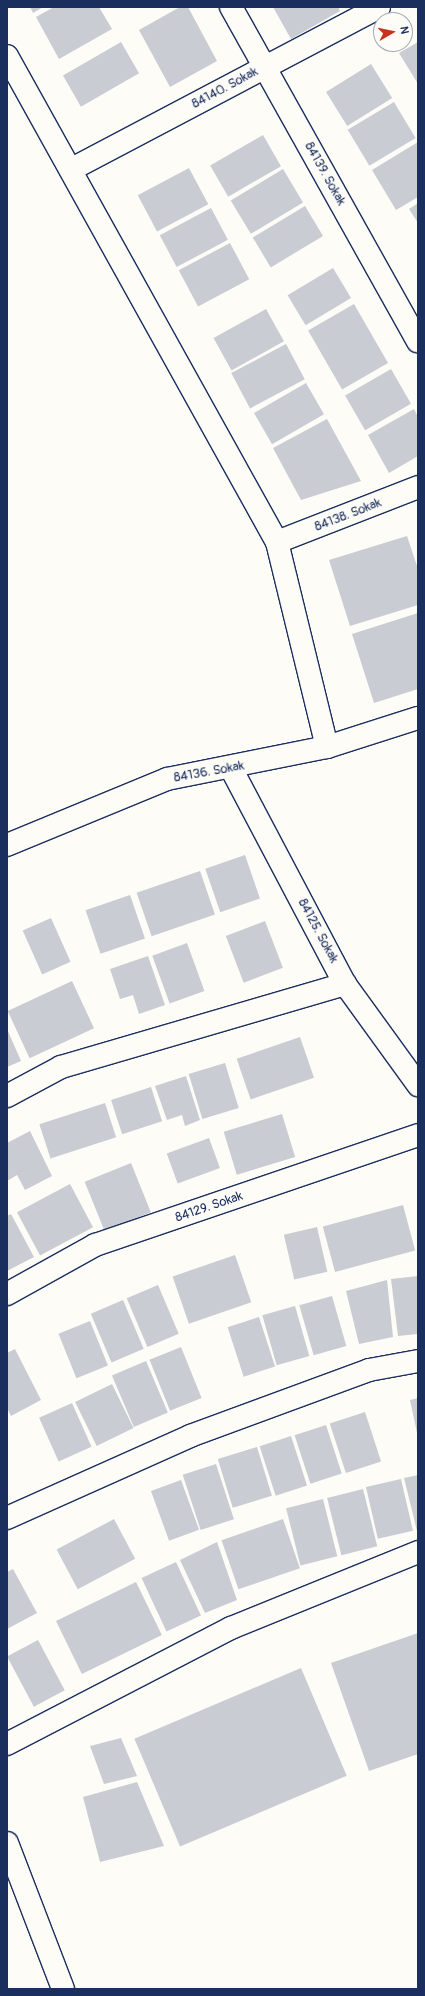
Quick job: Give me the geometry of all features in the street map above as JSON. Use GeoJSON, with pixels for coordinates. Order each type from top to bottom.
{"type":"FeatureCollection","features":[{"type":"Feature","properties":{"kind":"street","name":"84139. Sokak"},"geometry":{"type":"LineString","coordinates":[[231,7],[266,67],[418,341]]}},
{"type":"Feature","properties":{"kind":"street","name":"84140. Sokak"},"geometry":{"type":"LineString","coordinates":[[72,169],[379,7]]}},
{"type":"Feature","properties":{"kind":"street"},"geometry":{"type":"LineString","coordinates":[[7,56],[72,169],[277,542],[326,747]]}},
{"type":"Feature","properties":{"kind":"street","name":"84138. Sokak"},"geometry":{"type":"LineString","coordinates":[[277,542],[418,487]]}},
{"type":"Feature","properties":{"kind":"street","name":"84136. Sokak"},"geometry":{"type":"LineString","coordinates":[[7,845],[167,779],[231,768],[326,747],[418,718]]}},
{"type":"Feature","properties":{"kind":"street","name":"84125. Sokak"},"geometry":{"type":"LineString","coordinates":[[231,768],[346,984],[418,1085]]}},
{"type":"Feature","properties":{"kind":"street"},"geometry":{"type":"LineString","coordinates":[[7,1096],[61,1067],[346,984]]}},
{"type":"Feature","properties":{"kind":"street","name":"84129. Sokak"},"geometry":{"type":"LineString","coordinates":[[7,1294],[95,1245],[418,1135]]}},
{"type":"Feature","properties":{"kind":"street"},"geometry":{"type":"LineString","coordinates":[[7,1518],[190,1436],[369,1370],[418,1361]]}},
{"type":"Feature","properties":{"kind":"street"},"geometry":{"type":"LineString","coordinates":[[7,1744],[231,1628],[418,1552]]}},
{"type":"Feature","properties":{"kind":"street"},"geometry":{"type":"LineString","coordinates":[[7,1843],[63,1989]]}},
{"type":"Feature","properties":{"kind":"building"},"geometry":{"type":"Polygon","coordinates":[[[30,7],[43,7],[33,13],[30,7]]]}},
{"type":"Feature","properties":{"kind":"building"},"geometry":{"type":"Polygon","coordinates":[[[54,7],[99,7],[112,29],[59,59],[36,17],[54,7]]]}},
{"type":"Feature","properties":{"kind":"building"},"geometry":{"type":"Polygon","coordinates":[[[180,7],[188,7],[217,61],[170,87],[139,30],[180,7]]]}},
{"type":"Feature","properties":{"kind":"building"},"geometry":{"type":"Polygon","coordinates":[[[273,7],[338,7],[340,11],[291,39],[273,7]]]}},
{"type":"Feature","properties":{"kind":"building"},"geometry":{"type":"Polygon","coordinates":[[[121,42],[139,73],[81,107],[63,76],[121,42]]]}},
{"type":"Feature","properties":{"kind":"building"},"geometry":{"type":"Polygon","coordinates":[[[418,42],[418,84],[399,53],[413,52],[413,45],[418,42]]]}},
{"type":"Feature","properties":{"kind":"building"},"geometry":{"type":"Polygon","coordinates":[[[371,64],[392,98],[347,126],[326,92],[371,64]]]}},
{"type":"Feature","properties":{"kind":"building"},"geometry":{"type":"Polygon","coordinates":[[[394,102],[416,138],[369,166],[348,130],[394,102]]]}},
{"type":"Feature","properties":{"kind":"building"},"geometry":{"type":"Polygon","coordinates":[[[263,135],[281,166],[228,197],[210,166],[263,135]]]}},
{"type":"Feature","properties":{"kind":"building"},"geometry":{"type":"Polygon","coordinates":[[[418,142],[418,197],[396,210],[372,170],[418,142]]]}},
{"type":"Feature","properties":{"kind":"building"},"geometry":{"type":"Polygon","coordinates":[[[189,168],[208,204],[157,231],[138,195],[189,168]]]}},
{"type":"Feature","properties":{"kind":"building"},"geometry":{"type":"Polygon","coordinates":[[[283,169],[303,202],[251,234],[231,200],[283,169]]]}},
{"type":"Feature","properties":{"kind":"building"},"geometry":{"type":"Polygon","coordinates":[[[418,203],[418,223],[409,209],[418,203]]]}},
{"type":"Feature","properties":{"kind":"building"},"geometry":{"type":"Polygon","coordinates":[[[305,206],[323,236],[271,267],[253,237],[305,206]]]}},
{"type":"Feature","properties":{"kind":"building"},"geometry":{"type":"Polygon","coordinates":[[[211,208],[228,240],[177,267],[160,235],[211,208]]]}},
{"type":"Feature","properties":{"kind":"building"},"geometry":{"type":"Polygon","coordinates":[[[230,243],[249,279],[198,306],[179,270],[230,243]]]}},
{"type":"Feature","properties":{"kind":"building"},"geometry":{"type":"Polygon","coordinates":[[[333,268],[351,298],[306,325],[288,295],[333,268]]]}},
{"type":"Feature","properties":{"kind":"building"},"geometry":{"type":"Polygon","coordinates":[[[354,304],[388,363],[342,389],[308,330],[354,304]]]}},
{"type":"Feature","properties":{"kind":"building"},"geometry":{"type":"Polygon","coordinates":[[[266,309],[284,341],[231,370],[214,338],[266,309]]]}},
{"type":"Feature","properties":{"kind":"building"},"geometry":{"type":"Polygon","coordinates":[[[286,344],[305,379],[250,408],[231,373],[286,344]]]}},
{"type":"Feature","properties":{"kind":"building"},"geometry":{"type":"Polygon","coordinates":[[[391,369],[411,404],[365,430],[345,396],[391,369]]]}},
{"type":"Feature","properties":{"kind":"building"},"geometry":{"type":"Polygon","coordinates":[[[306,383],[324,414],[272,444],[254,413],[306,383]]]}},
{"type":"Feature","properties":{"kind":"building"},"geometry":{"type":"Polygon","coordinates":[[[414,409],[418,417],[418,456],[389,473],[368,435],[414,409]]]}},
{"type":"Feature","properties":{"kind":"building"},"geometry":{"type":"Polygon","coordinates":[[[327,419],[361,481],[301,500],[273,448],[327,419]]]}},
{"type":"Feature","properties":{"kind":"building"},"geometry":{"type":"Polygon","coordinates":[[[407,536],[418,569],[418,605],[350,626],[329,560],[407,536]]]}},
{"type":"Feature","properties":{"kind":"building"},"geometry":{"type":"Polygon","coordinates":[[[418,613],[418,689],[374,703],[352,634],[418,613]]]}},
{"type":"Feature","properties":{"kind":"building"},"geometry":{"type":"Polygon","coordinates":[[[245,855],[260,898],[220,912],[205,869],[245,855]]]}},
{"type":"Feature","properties":{"kind":"building"},"geometry":{"type":"Polygon","coordinates":[[[200,871],[215,914],[152,936],[137,893],[200,871]]]}},
{"type":"Feature","properties":{"kind":"building"},"geometry":{"type":"Polygon","coordinates":[[[130,895],[145,938],[101,954],[86,910],[130,895]]]}},
{"type":"Feature","properties":{"kind":"building"},"geometry":{"type":"Polygon","coordinates":[[[51,918],[71,962],[42,974],[23,931],[51,918]]]}},
{"type":"Feature","properties":{"kind":"building"},"geometry":{"type":"Polygon","coordinates":[[[265,921],[283,968],[244,983],[226,936],[265,921]]]}},
{"type":"Feature","properties":{"kind":"building"},"geometry":{"type":"Polygon","coordinates":[[[187,943],[204,991],[170,1004],[152,956],[187,943]]]}},
{"type":"Feature","properties":{"kind":"building"},"geometry":{"type":"Polygon","coordinates":[[[148,956],[165,1005],[139,1014],[133,995],[120,999],[110,969],[148,956]]]}},
{"type":"Feature","properties":{"kind":"building"},"geometry":{"type":"Polygon","coordinates":[[[72,981],[94,1028],[30,1058],[8,1011],[72,981]]]}},
{"type":"Feature","properties":{"kind":"building"},"geometry":{"type":"Polygon","coordinates":[[[7,1029],[21,1061],[7,1067],[7,1029]]]}},
{"type":"Feature","properties":{"kind":"building"},"geometry":{"type":"Polygon","coordinates":[[[300,1037],[314,1078],[251,1099],[237,1059],[300,1037]]]}},
{"type":"Feature","properties":{"kind":"building"},"geometry":{"type":"Polygon","coordinates":[[[225,1063],[239,1108],[202,1119],[189,1074],[225,1063]]]}},
{"type":"Feature","properties":{"kind":"building"},"geometry":{"type":"Polygon","coordinates":[[[186,1076],[200,1120],[185,1126],[182,1115],[167,1120],[155,1086],[186,1076]]]}},
{"type":"Feature","properties":{"kind":"building"},"geometry":{"type":"Polygon","coordinates":[[[151,1087],[162,1121],[122,1134],[111,1100],[151,1087]]]}},
{"type":"Feature","properties":{"kind":"building"},"geometry":{"type":"Polygon","coordinates":[[[105,1103],[116,1137],[51,1159],[39,1124],[105,1103]]]}},
{"type":"Feature","properties":{"kind":"building"},"geometry":{"type":"Polygon","coordinates":[[[282,1114],[295,1157],[237,1175],[224,1132],[282,1114]]]}},
{"type":"Feature","properties":{"kind":"building"},"geometry":{"type":"Polygon","coordinates":[[[30,1131],[52,1176],[25,1190],[17,1175],[7,1181],[7,1143],[30,1131]]]}},
{"type":"Feature","properties":{"kind":"building"},"geometry":{"type":"Polygon","coordinates":[[[209,1138],[220,1168],[178,1183],[167,1153],[209,1138]]]}},
{"type":"Feature","properties":{"kind":"building"},"geometry":{"type":"Polygon","coordinates":[[[131,1163],[151,1212],[104,1231],[85,1182],[131,1163]]]}},
{"type":"Feature","properties":{"kind":"building"},"geometry":{"type":"Polygon","coordinates":[[[70,1184],[93,1227],[40,1255],[17,1212],[70,1184]]]}},
{"type":"Feature","properties":{"kind":"building"},"geometry":{"type":"Polygon","coordinates":[[[403,1205],[415,1250],[335,1272],[323,1226],[403,1205]]]}},
{"type":"Feature","properties":{"kind":"building"},"geometry":{"type":"Polygon","coordinates":[[[11,1214],[34,1257],[7,1271],[7,1216],[11,1214]]]}},
{"type":"Feature","properties":{"kind":"building"},"geometry":{"type":"Polygon","coordinates":[[[317,1227],[327,1272],[294,1279],[284,1235],[317,1227]]]}},
{"type":"Feature","properties":{"kind":"building"},"geometry":{"type":"Polygon","coordinates":[[[235,1255],[251,1302],[189,1324],[173,1276],[235,1255]]]}},
{"type":"Feature","properties":{"kind":"building"},"geometry":{"type":"Polygon","coordinates":[[[418,1276],[418,1334],[398,1336],[391,1279],[418,1276]]]}},
{"type":"Feature","properties":{"kind":"building"},"geometry":{"type":"Polygon","coordinates":[[[387,1280],[393,1337],[359,1344],[346,1291],[387,1280]]]}},
{"type":"Feature","properties":{"kind":"building"},"geometry":{"type":"Polygon","coordinates":[[[158,1285],[179,1334],[147,1347],[127,1298],[158,1285]]]}},
{"type":"Feature","properties":{"kind":"building"},"geometry":{"type":"Polygon","coordinates":[[[332,1296],[346,1346],[314,1355],[299,1305],[332,1296]]]}},
{"type":"Feature","properties":{"kind":"building"},"geometry":{"type":"Polygon","coordinates":[[[123,1300],[144,1349],[111,1362],[91,1314],[123,1300]]]}},
{"type":"Feature","properties":{"kind":"building"},"geometry":{"type":"Polygon","coordinates":[[[295,1306],[309,1356],[277,1365],[262,1315],[295,1306]]]}},
{"type":"Feature","properties":{"kind":"building"},"geometry":{"type":"Polygon","coordinates":[[[259,1317],[275,1366],[244,1377],[228,1327],[259,1317]]]}},
{"type":"Feature","properties":{"kind":"building"},"geometry":{"type":"Polygon","coordinates":[[[90,1321],[108,1366],[76,1378],[58,1334],[90,1321]]]}},
{"type":"Feature","properties":{"kind":"building"},"geometry":{"type":"Polygon","coordinates":[[[181,1347],[202,1398],[170,1411],[149,1360],[181,1347]]]}},
{"type":"Feature","properties":{"kind":"building"},"geometry":{"type":"Polygon","coordinates":[[[15,1349],[41,1400],[11,1416],[7,1408],[7,1353],[15,1349]]]}},
{"type":"Feature","properties":{"kind":"building"},"geometry":{"type":"Polygon","coordinates":[[[146,1361],[168,1413],[134,1427],[112,1375],[146,1361]]]}},
{"type":"Feature","properties":{"kind":"building"},"geometry":{"type":"Polygon","coordinates":[[[112,1384],[133,1428],[97,1446],[75,1402],[112,1384]]]}},
{"type":"Feature","properties":{"kind":"building"},"geometry":{"type":"Polygon","coordinates":[[[418,1398],[418,1433],[417,1433],[410,1400],[418,1398]]]}},
{"type":"Feature","properties":{"kind":"building"},"geometry":{"type":"Polygon","coordinates":[[[72,1403],[92,1447],[59,1461],[39,1418],[72,1403]]]}},
{"type":"Feature","properties":{"kind":"building"},"geometry":{"type":"Polygon","coordinates":[[[365,1412],[381,1461],[346,1473],[330,1423],[365,1412]]]}},
{"type":"Feature","properties":{"kind":"building"},"geometry":{"type":"Polygon","coordinates":[[[326,1425],[342,1474],[310,1484],[295,1435],[326,1425]]]}},
{"type":"Feature","properties":{"kind":"building"},"geometry":{"type":"Polygon","coordinates":[[[291,1436],[307,1485],[276,1496],[260,1446],[291,1436]]]}},
{"type":"Feature","properties":{"kind":"building"},"geometry":{"type":"Polygon","coordinates":[[[257,1447],[272,1496],[233,1508],[218,1459],[257,1447]]]}},
{"type":"Feature","properties":{"kind":"building"},"geometry":{"type":"Polygon","coordinates":[[[216,1464],[234,1519],[201,1530],[183,1475],[216,1464]]]}},
{"type":"Feature","properties":{"kind":"building"},"geometry":{"type":"Polygon","coordinates":[[[418,1475],[418,1531],[417,1531],[404,1478],[418,1475]]]}},
{"type":"Feature","properties":{"kind":"building"},"geometry":{"type":"Polygon","coordinates":[[[401,1479],[413,1531],[378,1539],[366,1487],[401,1479]]]}},
{"type":"Feature","properties":{"kind":"building"},"geometry":{"type":"Polygon","coordinates":[[[181,1480],[199,1530],[169,1541],[151,1491],[181,1480]]]}},
{"type":"Feature","properties":{"kind":"building"},"geometry":{"type":"Polygon","coordinates":[[[363,1489],[377,1546],[341,1555],[327,1498],[363,1489]]]}},
{"type":"Feature","properties":{"kind":"building"},"geometry":{"type":"Polygon","coordinates":[[[323,1499],[337,1556],[300,1565],[286,1508],[323,1499]]]}},
{"type":"Feature","properties":{"kind":"building"},"geometry":{"type":"Polygon","coordinates":[[[114,1519],[135,1559],[78,1589],[57,1550],[114,1519]]]}},
{"type":"Feature","properties":{"kind":"building"},"geometry":{"type":"Polygon","coordinates":[[[283,1519],[300,1568],[238,1589],[222,1540],[283,1519]]]}},
{"type":"Feature","properties":{"kind":"building"},"geometry":{"type":"Polygon","coordinates":[[[217,1542],[237,1600],[205,1613],[180,1560],[217,1542]]]}},
{"type":"Feature","properties":{"kind":"building"},"geometry":{"type":"Polygon","coordinates":[[[176,1562],[201,1615],[166,1632],[142,1578],[176,1562]]]}},
{"type":"Feature","properties":{"kind":"building"},"geometry":{"type":"Polygon","coordinates":[[[13,1569],[37,1613],[7,1629],[7,1572],[13,1569]]]}},
{"type":"Feature","properties":{"kind":"building"},"geometry":{"type":"Polygon","coordinates":[[[136,1582],[162,1635],[82,1674],[56,1621],[136,1582]]]}},
{"type":"Feature","properties":{"kind":"building"},"geometry":{"type":"Polygon","coordinates":[[[418,1633],[418,1754],[369,1771],[331,1663],[418,1633]]]}},
{"type":"Feature","properties":{"kind":"building"},"geometry":{"type":"Polygon","coordinates":[[[38,1640],[65,1690],[34,1707],[7,1656],[38,1640]]]}},
{"type":"Feature","properties":{"kind":"building"},"geometry":{"type":"Polygon","coordinates":[[[301,1668],[347,1776],[180,1846],[134,1739],[301,1668]]]}},
{"type":"Feature","properties":{"kind":"building"},"geometry":{"type":"Polygon","coordinates":[[[121,1738],[137,1776],[104,1784],[90,1746],[121,1738]]]}},
{"type":"Feature","properties":{"kind":"building"},"geometry":{"type":"Polygon","coordinates":[[[137,1782],[164,1846],[100,1862],[83,1797],[137,1782]]]}}]}
